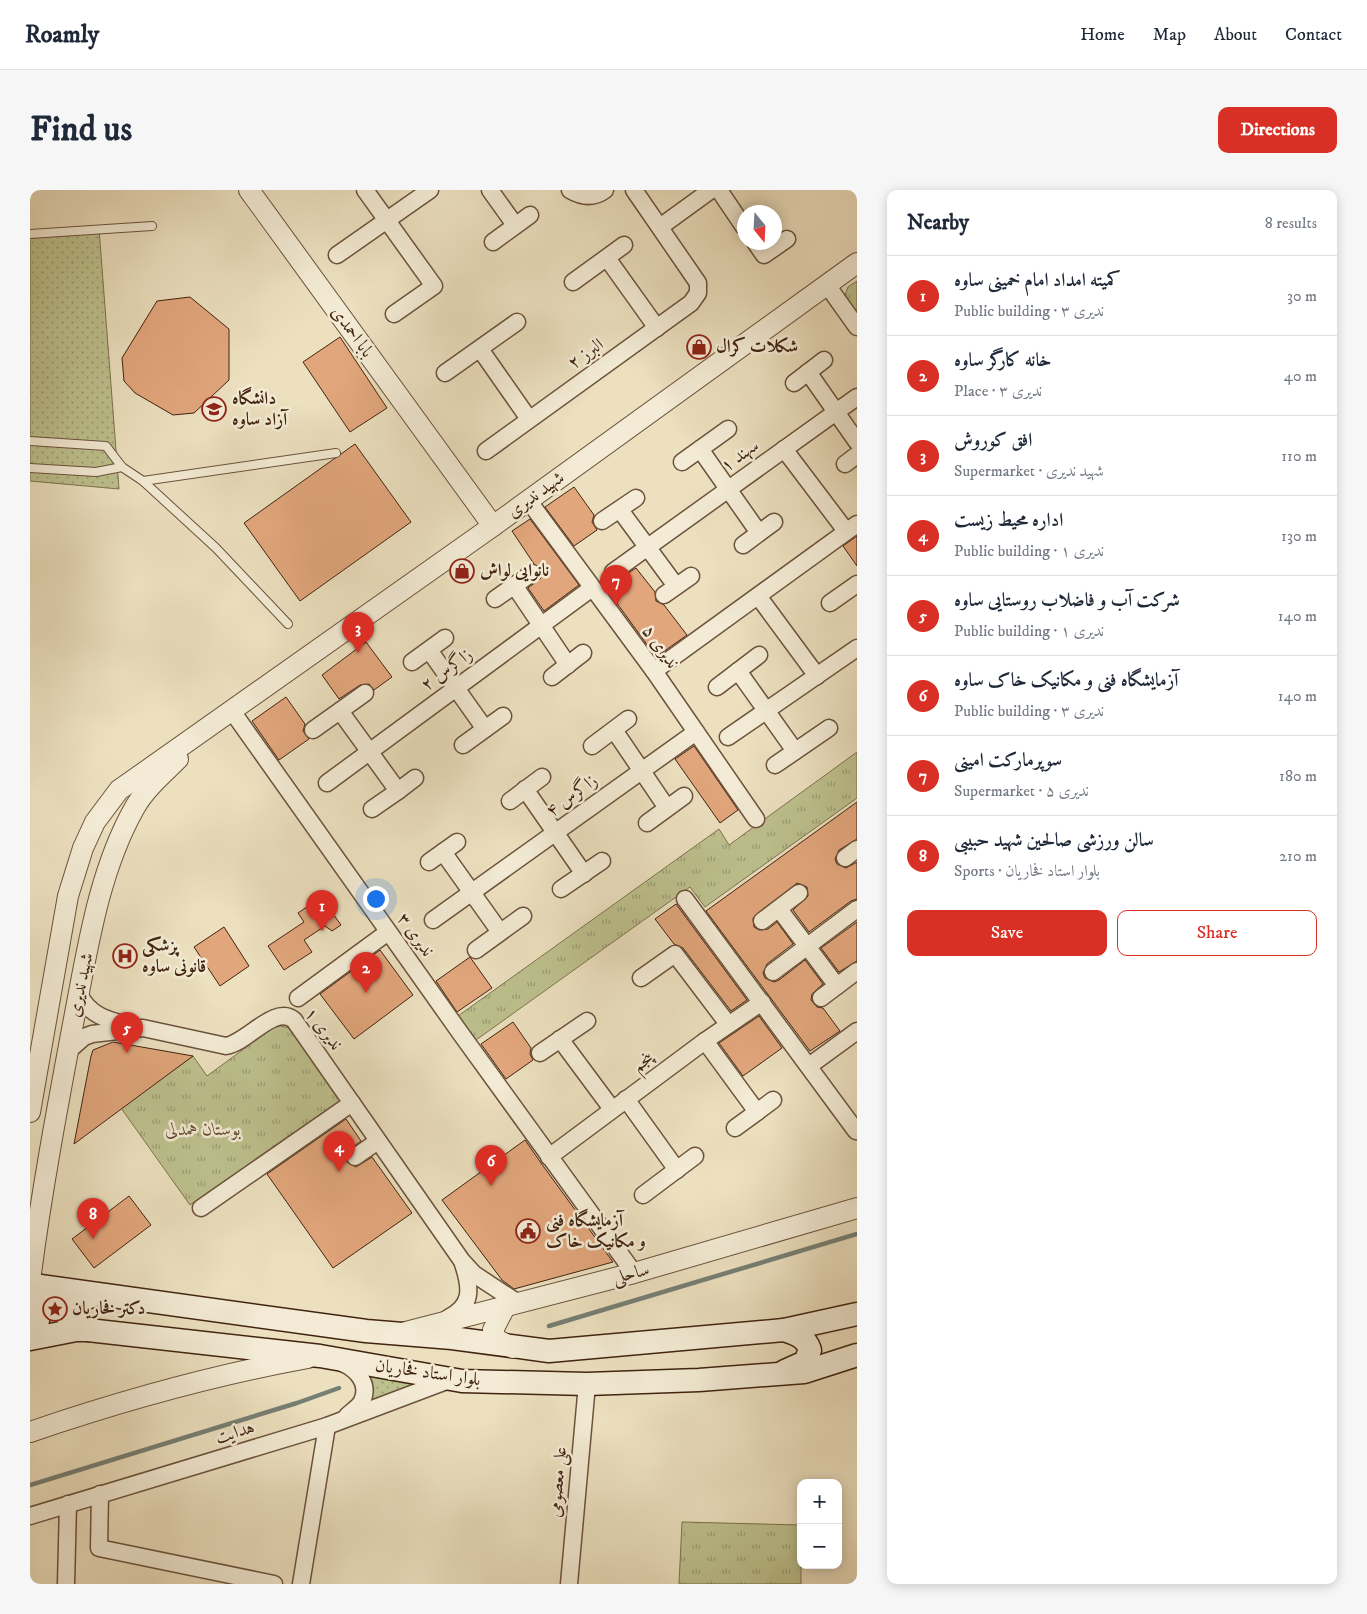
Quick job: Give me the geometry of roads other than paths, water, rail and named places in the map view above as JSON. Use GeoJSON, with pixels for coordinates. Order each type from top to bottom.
{"type":"FeatureCollection","features":[{"type":"Feature","properties":{"kind":"main road","name":"بلوار استاد فخاریان"},"geometry":{"type":"LineString","coordinates":[[31,1283],[95,1294],[366,1331],[402,1333],[548,1351],[784,1330],[857,1314]]}},
{"type":"Feature","properties":{"kind":"main road"},"geometry":{"type":"LineString","coordinates":[[30,1338],[37,1327],[40,1313],[39,1298],[31,1283]]}},
{"type":"Feature","properties":{"kind":"main road"},"geometry":{"type":"LineString","coordinates":[[88,1330],[67,1316],[65,1310],[70,1304],[95,1294]]}},
{"type":"Feature","properties":{"kind":"main road","name":"بلوار استاد فخاریان"},"geometry":{"type":"LineString","coordinates":[[30,1338],[76,1330],[88,1330],[326,1358],[449,1380],[587,1384],[699,1380],[804,1372],[857,1356]]}},
{"type":"Feature","properties":{"kind":"main road"},"geometry":{"type":"LineString","coordinates":[[778,1374],[805,1362],[810,1350],[809,1344],[799,1335],[784,1330]]}},
{"type":"Feature","properties":{"kind":"street","name":"بابا احمدی"},"geometry":{"type":"LineString","coordinates":[[250,190],[493,526]]}},
{"type":"Feature","properties":{"kind":"street"},"geometry":{"type":"LineString","coordinates":[[365,190],[434,286],[394,314]]}},
{"type":"Feature","properties":{"kind":"street"},"geometry":{"type":"LineString","coordinates":[[337,255],[430,190]]}},
{"type":"Feature","properties":{"kind":"street"},"geometry":{"type":"LineString","coordinates":[[490,190],[516,226]]}},
{"type":"Feature","properties":{"kind":"street"},"geometry":{"type":"LineString","coordinates":[[570,190],[578,194],[594,196],[605,190]]}},
{"type":"Feature","properties":{"kind":"street"},"geometry":{"type":"LineString","coordinates":[[634,190],[660,227],[711,190]]}},
{"type":"Feature","properties":{"kind":"street"},"geometry":{"type":"LineString","coordinates":[[720,190],[737,216]]}},
{"type":"Feature","properties":{"kind":"street"},"geometry":{"type":"LineString","coordinates":[[493,242],[530,215]]}},
{"type":"Feature","properties":{"kind":"street","name":"البرز ۲"},"geometry":{"type":"LineString","coordinates":[[486,452],[529,419],[692,303],[698,293],[698,283],[660,227]]}},
{"type":"Feature","properties":{"kind":"street"},"geometry":{"type":"LineString","coordinates":[[782,242],[787,239]]}},
{"type":"Feature","properties":{"kind":"street"},"geometry":{"type":"LineString","coordinates":[[573,282],[624,245]]}},
{"type":"Feature","properties":{"kind":"street"},"geometry":{"type":"LineString","coordinates":[[761,250],[764,255],[771,250]]}},
{"type":"Feature","properties":{"kind":"street"},"geometry":{"type":"LineString","coordinates":[[607,258],[657,328]]}},
{"type":"Feature","properties":{"kind":"street","name":"شهید ندیری"},"geometry":{"type":"LineString","coordinates":[[30,1112],[68,896],[95,822],[119,790],[493,526],[857,263]]}},
{"type":"Feature","properties":{"kind":"street"},"geometry":{"type":"LineString","coordinates":[[827,285],[857,327]]}},
{"type":"Feature","properties":{"kind":"street"},"geometry":{"type":"LineString","coordinates":[[445,374],[518,322]]}},
{"type":"Feature","properties":{"kind":"street"},"geometry":{"type":"LineString","coordinates":[[480,349],[529,419]]}},
{"type":"Feature","properties":{"kind":"street"},"geometry":{"type":"LineString","coordinates":[[794,383],[824,360]]}},
{"type":"Feature","properties":{"kind":"street"},"geometry":{"type":"LineString","coordinates":[[808,372],[857,442]]}},
{"type":"Feature","properties":{"kind":"street","name":"سهند ۱"},"geometry":{"type":"LineString","coordinates":[[613,572],[857,397]]}},
{"type":"Feature","properties":{"kind":"street"},"geometry":{"type":"LineString","coordinates":[[682,462],[728,429]]}},
{"type":"Feature","properties":{"kind":"street"},"geometry":{"type":"LineString","coordinates":[[654,671],[852,527],[784,448]]}},
{"type":"Feature","properties":{"kind":"street"},"geometry":{"type":"LineString","coordinates":[[700,449],[759,533]]}},
{"type":"Feature","properties":{"kind":"street"},"geometry":{"type":"LineString","coordinates":[[602,521],[636,498]]}},
{"type":"Feature","properties":{"kind":"street","name":"ندیری ۵"},"geometry":{"type":"LineString","coordinates":[[528,500],[654,671],[756,819]]}},
{"type":"Feature","properties":{"kind":"street"},"geometry":{"type":"LineString","coordinates":[[620,510],[647,548],[670,590],[691,576]]}},
{"type":"Feature","properties":{"kind":"street"},"geometry":{"type":"LineString","coordinates":[[743,545],[774,522]]}},
{"type":"Feature","properties":{"kind":"street"},"geometry":{"type":"LineString","coordinates":[[495,599],[532,573]]}},
{"type":"Feature","properties":{"kind":"street"},"geometry":{"type":"LineString","coordinates":[[514,585],[568,665]]}},
{"type":"Feature","properties":{"kind":"street","name":"زاگرس ۲"},"geometry":{"type":"LineString","coordinates":[[326,783],[592,588]]}},
{"type":"Feature","properties":{"kind":"street"},"geometry":{"type":"LineString","coordinates":[[830,603],[854,591]]}},
{"type":"Feature","properties":{"kind":"street"},"geometry":{"type":"LineString","coordinates":[[758,596],[817,676]]}},
{"type":"Feature","properties":{"kind":"street"},"geometry":{"type":"LineString","coordinates":[[412,662],[445,638]]}},
{"type":"Feature","properties":{"kind":"street"},"geometry":{"type":"LineString","coordinates":[[728,737],[857,648]]}},
{"type":"Feature","properties":{"kind":"street"},"geometry":{"type":"LineString","coordinates":[[429,650],[485,729]]}},
{"type":"Feature","properties":{"kind":"street"},"geometry":{"type":"LineString","coordinates":[[552,677],[583,653]]}},
{"type":"Feature","properties":{"kind":"street"},"geometry":{"type":"LineString","coordinates":[[717,687],[759,656]]}},
{"type":"Feature","properties":{"kind":"street"},"geometry":{"type":"LineString","coordinates":[[738,671],[795,751]]}},
{"type":"Feature","properties":{"kind":"street"},"geometry":{"type":"LineString","coordinates":[[313,730],[365,693]]}},
{"type":"Feature","properties":{"kind":"street","name":"ندیری ۳"},"geometry":{"type":"LineString","coordinates":[[232,711],[388,932],[634,1273]]}},
{"type":"Feature","properties":{"kind":"street"},"geometry":{"type":"LineString","coordinates":[[340,711],[398,791]]}},
{"type":"Feature","properties":{"kind":"street"},"geometry":{"type":"LineString","coordinates":[[463,745],[503,716]]}},
{"type":"Feature","properties":{"kind":"street"},"geometry":{"type":"LineString","coordinates":[[592,746],[628,719]]}},
{"type":"Feature","properties":{"kind":"street","name":"شهید ندیری"},"geometry":{"type":"LineString","coordinates":[[31,1283],[68,1051],[79,994],[110,863],[135,807],[148,789],[213,724]]}},
{"type":"Feature","properties":{"kind":"street"},"geometry":{"type":"LineString","coordinates":[[775,766],[829,728]]}},
{"type":"Feature","properties":{"kind":"street"},"geometry":{"type":"LineString","coordinates":[[614,730],[667,808]]}},
{"type":"Feature","properties":{"kind":"street","name":"زاگرس ۴"},"geometry":{"type":"LineString","coordinates":[[432,920],[696,732]]}},
{"type":"Feature","properties":{"kind":"street"},"geometry":{"type":"LineString","coordinates":[[510,801],[542,777]]}},
{"type":"Feature","properties":{"kind":"street"},"geometry":{"type":"LineString","coordinates":[[372,809],[415,778]]}},
{"type":"Feature","properties":{"kind":"street"},"geometry":{"type":"LineString","coordinates":[[525,789],[584,874]]}},
{"type":"Feature","properties":{"kind":"street"},"geometry":{"type":"LineString","coordinates":[[647,823],[684,796]]}},
{"type":"Feature","properties":{"kind":"street"},"geometry":{"type":"LineString","coordinates":[[429,862],[457,842]]}},
{"type":"Feature","properties":{"kind":"street"},"geometry":{"type":"LineString","coordinates":[[443,852],[500,932]]}},
{"type":"Feature","properties":{"kind":"street"},"geometry":{"type":"LineString","coordinates":[[561,889],[602,861]]}},
{"type":"Feature","properties":{"kind":"street"},"geometry":{"type":"LineString","coordinates":[[762,922],[799,893]]}},
{"type":"Feature","properties":{"kind":"street"},"geometry":{"type":"LineString","coordinates":[[685,899],[856,1131]]}},
{"type":"Feature","properties":{"kind":"street"},"geometry":{"type":"LineString","coordinates":[[779,909],[837,986]]}},
{"type":"Feature","properties":{"kind":"street"},"geometry":{"type":"LineString","coordinates":[[773,972],[857,909]]}},
{"type":"Feature","properties":{"kind":"street"},"geometry":{"type":"LineString","coordinates":[[476,950],[523,916]]}},
{"type":"Feature","properties":{"kind":"street"},"geometry":{"type":"LineString","coordinates":[[298,998],[388,932]]}},
{"type":"Feature","properties":{"kind":"street"},"geometry":{"type":"LineString","coordinates":[[641,978],[676,954],[728,1024]]}},
{"type":"Feature","properties":{"kind":"street"},"geometry":{"type":"LineString","coordinates":[[821,998],[857,972]]}},
{"type":"Feature","properties":{"kind":"street"},"geometry":{"type":"LineString","coordinates":[[79,994],[87,1008],[93,1013],[112,1021],[143,1028]]}},
{"type":"Feature","properties":{"kind":"street","name":"پنجم"},"geometry":{"type":"LineString","coordinates":[[549,1157],[728,1024],[762,1002]]}},
{"type":"Feature","properties":{"kind":"street","name":"ندیری ۱"},"geometry":{"type":"LineString","coordinates":[[68,1051],[76,1043],[92,1034],[143,1028],[226,1046],[237,1043],[271,1020],[282,1015],[288,1015],[294,1020],[462,1262]]}},
{"type":"Feature","properties":{"kind":"street"},"geometry":{"type":"LineString","coordinates":[[540,1053],[587,1021]]}},
{"type":"Feature","properties":{"kind":"street"},"geometry":{"type":"LineString","coordinates":[[809,1066],[857,1031]]}},
{"type":"Feature","properties":{"kind":"street"},"geometry":{"type":"LineString","coordinates":[[560,1039],[612,1109]]}},
{"type":"Feature","properties":{"kind":"street"},"geometry":{"type":"LineString","coordinates":[[705,1041],[757,1112]]}},
{"type":"Feature","properties":{"kind":"street"},"geometry":{"type":"LineString","coordinates":[[626,1099],[676,1170]]}},
{"type":"Feature","properties":{"kind":"street"},"geometry":{"type":"LineString","coordinates":[[735,1128],[773,1100]]}},
{"type":"Feature","properties":{"kind":"street"},"geometry":{"type":"LineString","coordinates":[[201,1208],[352,1103]]}},
{"type":"Feature","properties":{"kind":"street"},"geometry":{"type":"LineString","coordinates":[[354,1157],[378,1142]]}},
{"type":"Feature","properties":{"kind":"street"},"geometry":{"type":"LineString","coordinates":[[643,1195],[696,1156]]}},
{"type":"Feature","properties":{"kind":"street","name":"ساحلی"},"geometry":{"type":"LineString","coordinates":[[402,1333],[634,1273],[857,1208]]}},
{"type":"Feature","properties":{"kind":"street"},"geometry":{"type":"LineString","coordinates":[[462,1262],[512,1305],[494,1330],[496,1339],[513,1348]]}},
{"type":"Feature","properties":{"kind":"street"},"geometry":{"type":"LineString","coordinates":[[436,1324],[461,1312],[467,1300],[469,1282],[462,1262]]}},
{"type":"Feature","properties":{"kind":"street"},"geometry":{"type":"LineString","coordinates":[[30,1432],[79,1415],[237,1371],[326,1358],[349,1366],[360,1375],[365,1390],[361,1403],[334,1424],[302,1584]]}},
{"type":"Feature","properties":{"kind":"street","name":"هدایت"},"geometry":{"type":"LineString","coordinates":[[30,1516],[334,1424],[449,1380]]}},
{"type":"Feature","properties":{"kind":"street","name":"علی معصومی"},"geometry":{"type":"LineString","coordinates":[[569,1584],[587,1384]]}},
{"type":"Feature","properties":{"kind":"street"},"geometry":{"type":"LineString","coordinates":[[100,1494],[99,1548],[274,1584]]}},
{"type":"Feature","properties":{"kind":"street"},"geometry":{"type":"LineString","coordinates":[[66,1584],[68,1504]]}},
{"type":"Feature","properties":{"kind":"lane"},"geometry":{"type":"LineString","coordinates":[[30,234],[152,226]]}},
{"type":"Feature","properties":{"kind":"lane"},"geometry":{"type":"LineString","coordinates":[[30,440],[106,446],[122,467],[143,481],[216,548],[288,624]]}},
{"type":"Feature","properties":{"kind":"lane"},"geometry":{"type":"LineString","coordinates":[[143,481],[336,453]]}},
{"type":"Feature","properties":{"kind":"lane"},"geometry":{"type":"LineString","coordinates":[[30,468],[96,472],[122,467]]}},
{"type":"Feature","properties":{"kind":"waterway"},"geometry":{"type":"LineString","coordinates":[[549,1326],[857,1234]]}},
{"type":"Feature","properties":{"kind":"waterway"},"geometry":{"type":"LineString","coordinates":[[30,1485],[297,1403],[339,1388]]}},
{"type":"Feature","properties":{"kind":"place","name":"شکلات کرال"},"geometry":{"type":"Point","coordinates":[699,347]}},
{"type":"Feature","properties":{"kind":"place","name":"دانشگاه آزاد ساوه"},"geometry":{"type":"Point","coordinates":[214,409]}},
{"type":"Feature","properties":{"kind":"place","name":"نانوایی لواش"},"geometry":{"type":"Point","coordinates":[462,571]}},
{"type":"Feature","properties":{"kind":"place","name":"سوپرمارکت امینی"},"geometry":{"type":"Point","coordinates":[616,606]}},
{"type":"Feature","properties":{"kind":"place","name":"افق کوروش"},"geometry":{"type":"Point","coordinates":[358,653]}},
{"type":"Feature","properties":{"kind":"place","name":"کمیته امداد امام خمینی ساوه"},"geometry":{"type":"Point","coordinates":[322,931]}},
{"type":"Feature","properties":{"kind":"place","name":"پزشکی قانونی ساوه"},"geometry":{"type":"Point","coordinates":[125,956]}},
{"type":"Feature","properties":{"kind":"place","name":"خانه کارگر ساوه"},"geometry":{"type":"Point","coordinates":[366,993]}},
{"type":"Feature","properties":{"kind":"place","name":"شرکت آب و فاضلاب روستایی ساوه"},"geometry":{"type":"Point","coordinates":[127,1053]}},
{"type":"Feature","properties":{"kind":"place","name":"اداره محیط زیست"},"geometry":{"type":"Point","coordinates":[339,1172]}},
{"type":"Feature","properties":{"kind":"place","name":"آزمایشگاه فنی و مکانیک خاک ساوه"},"geometry":{"type":"Point","coordinates":[491,1186]}},
{"type":"Feature","properties":{"kind":"place","name":"آزمایشگاه فنی و مکانیک خاک"},"geometry":{"type":"Point","coordinates":[528,1231]}},
{"type":"Feature","properties":{"kind":"place","name":"سالن ورزشی صالحین شهید حبیبی"},"geometry":{"type":"Point","coordinates":[93,1239]}},
{"type":"Feature","properties":{"kind":"place","name":"دکتر فخاریان"},"geometry":{"type":"Point","coordinates":[55,1309]}},
{"type":"Feature","properties":{"kind":"park label","name":"بوستان همدلی"},"geometry":{"type":"Point","coordinates":[203,1130]}}]}
